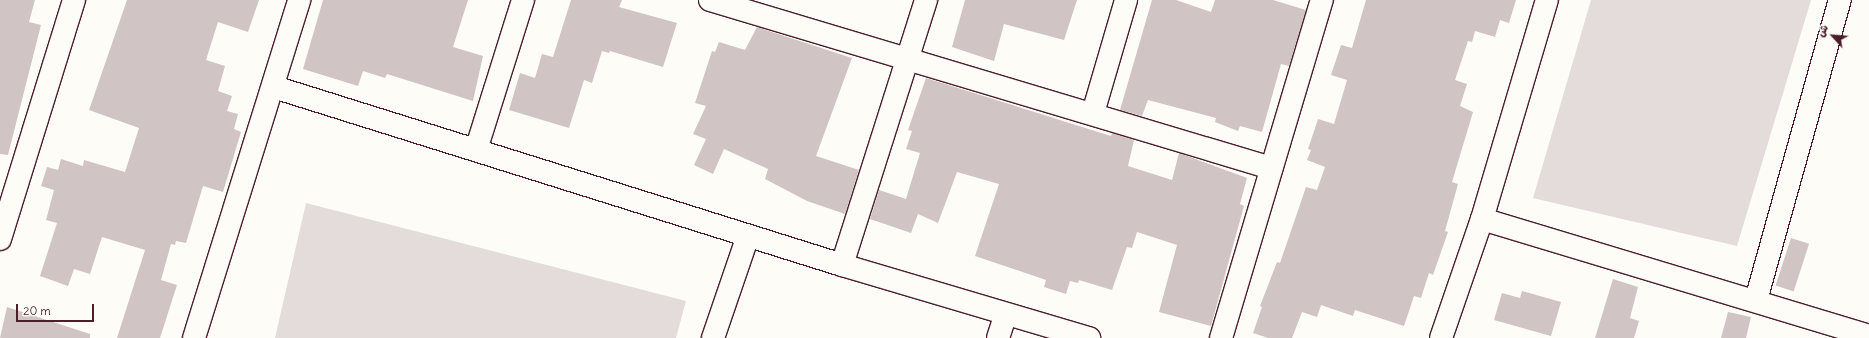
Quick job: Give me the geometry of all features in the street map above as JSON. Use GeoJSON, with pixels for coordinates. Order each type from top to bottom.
{"type":"FeatureCollection","features":[{"type":"Feature","properties":{"kind":"street"},"geometry":{"type":"LineString","coordinates":[[0,239],[74,0]]}},
{"type":"Feature","properties":{"kind":"street"},"geometry":{"type":"LineString","coordinates":[[194,338],[274,87],[299,0]]}},
{"type":"Feature","properties":{"kind":"street"},"geometry":{"type":"LineString","coordinates":[[476,150],[523,0]]}},
{"type":"Feature","properties":{"kind":"street"},"geometry":{"type":"LineString","coordinates":[[842,265],[908,61],[926,0]]}},
{"type":"Feature","properties":{"kind":"street"},"geometry":{"type":"LineString","coordinates":[[1093,113],[1126,0]]}},
{"type":"Feature","properties":{"kind":"street"},"geometry":{"type":"LineString","coordinates":[[1221,338],[1322,0]]}},
{"type":"Feature","properties":{"kind":"street"},"geometry":{"type":"LineString","coordinates":[[1441,338],[1482,220],[1547,0]]}},
{"type":"Feature","properties":{"kind":"street"},"geometry":{"type":"LineString","coordinates":[[1756,300],[1840,0]]}},
{"type":"Feature","properties":{"kind":"street"},"geometry":{"type":"LineString","coordinates":[[715,1],[908,61],[1093,113],[1271,168]]}},
{"type":"Feature","properties":{"kind":"street"},"geometry":{"type":"LineString","coordinates":[[274,87],[842,265],[1089,338]]}},
{"type":"Feature","properties":{"kind":"street"},"geometry":{"type":"LineString","coordinates":[[1482,220],[1756,300],[1869,336]]}},
{"type":"Feature","properties":{"kind":"street"},"geometry":{"type":"LineString","coordinates":[[713,338],[748,236]]}},
{"type":"Feature","properties":{"kind":"street"},"geometry":{"type":"LineString","coordinates":[[998,338],[1006,314]]}},
{"type":"Feature","properties":{"kind":"shaded area"},"geometry":{"type":"Polygon","coordinates":[[[1591,0],[1811,0],[1737,246],[1533,198],[1591,0]]]}},
{"type":"Feature","properties":{"kind":"shaded area"},"geometry":{"type":"Polygon","coordinates":[[[306,203],[686,301],[676,338],[275,338],[306,203]]]}},
{"type":"Feature","properties":{"kind":"building"},"geometry":{"type":"Polygon","coordinates":[[[0,0],[35,0],[29,22],[41,25],[8,155],[0,154],[0,0]]]}},
{"type":"Feature","properties":{"kind":"building"},"geometry":{"type":"Polygon","coordinates":[[[127,0],[259,0],[248,32],[218,22],[206,60],[225,66],[218,91],[232,96],[227,111],[238,114],[234,129],[241,132],[223,192],[203,186],[186,243],[176,241],[175,245],[171,244],[161,280],[177,285],[160,338],[117,338],[145,250],[102,237],[90,274],[74,269],[68,286],[40,276],[57,223],[46,220],[54,190],[41,186],[47,167],[58,170],[61,159],[83,166],[84,160],[125,172],[139,128],[89,110],[127,0]]]}},
{"type":"Feature","properties":{"kind":"building"},"geometry":{"type":"Polygon","coordinates":[[[323,0],[468,0],[453,47],[483,56],[473,101],[387,74],[385,78],[363,71],[358,86],[303,69],[323,0]]]}},
{"type":"Feature","properties":{"kind":"building"},"geometry":{"type":"Polygon","coordinates":[[[571,0],[622,0],[619,7],[677,23],[663,67],[610,51],[609,53],[602,51],[592,83],[584,80],[569,128],[509,110],[520,73],[535,78],[542,54],[553,57],[571,0]]]}},
{"type":"Feature","properties":{"kind":"building"},"geometry":{"type":"Polygon","coordinates":[[[965,0],[1077,0],[1064,40],[1004,24],[994,61],[952,47],[965,0]]]}},
{"type":"Feature","properties":{"kind":"building"},"geometry":{"type":"Polygon","coordinates":[[[1152,0],[1176,0],[1211,12],[1215,0],[1273,0],[1306,10],[1289,66],[1281,64],[1262,132],[1240,126],[1238,131],[1215,122],[1216,118],[1148,100],[1142,116],[1120,110],[1152,0]]]}},
{"type":"Feature","properties":{"kind":"building"},"geometry":{"type":"Polygon","coordinates":[[[1366,0],[1516,0],[1509,23],[1500,20],[1495,37],[1475,31],[1472,42],[1468,41],[1455,80],[1467,84],[1460,106],[1473,112],[1452,182],[1458,184],[1445,231],[1448,232],[1433,275],[1429,273],[1421,298],[1414,296],[1404,326],[1355,310],[1353,316],[1321,305],[1317,317],[1302,312],[1292,338],[1268,338],[1253,333],[1262,307],[1260,306],[1277,262],[1280,263],[1306,187],[1317,190],[1325,167],[1307,160],[1311,150],[1308,149],[1318,119],[1334,124],[1347,80],[1331,75],[1341,45],[1352,48],[1366,0]]]}},
{"type":"Feature","properties":{"kind":"building"},"geometry":{"type":"Polygon","coordinates":[[[757,27],[852,58],[816,156],[859,170],[845,214],[807,201],[765,179],[768,169],[724,149],[713,174],[694,165],[706,139],[693,134],[706,106],[695,103],[712,51],[715,52],[719,42],[745,50],[757,27]]]}},
{"type":"Feature","properties":{"kind":"building"},"geometry":{"type":"Polygon","coordinates":[[[926,78],[1111,136],[1112,133],[1134,140],[1128,166],[1172,180],[1179,153],[1247,178],[1240,204],[1244,206],[1211,326],[1159,312],[1177,245],[1137,232],[1132,248],[1127,247],[1112,290],[1079,280],[1078,283],[1070,281],[1066,294],[1044,287],[1046,280],[975,256],[999,184],[957,172],[938,223],[918,214],[911,233],[870,219],[879,190],[906,199],[920,153],[906,149],[912,131],[908,130],[926,78]]]}},
{"type":"Feature","properties":{"kind":"building"},"geometry":{"type":"Polygon","coordinates":[[[1791,238],[1809,244],[1794,291],[1776,286],[1791,238]]]}},
{"type":"Feature","properties":{"kind":"building"},"geometry":{"type":"Polygon","coordinates":[[[1613,279],[1638,287],[1630,318],[1639,321],[1634,338],[1595,338],[1613,279]]]}},
{"type":"Feature","properties":{"kind":"building"},"geometry":{"type":"Polygon","coordinates":[[[1522,291],[1561,302],[1551,336],[1494,320],[1502,293],[1520,298],[1522,291]]]}},
{"type":"Feature","properties":{"kind":"building"},"geometry":{"type":"Polygon","coordinates":[[[7,307],[90,334],[90,338],[0,338],[7,307]]]}},
{"type":"Feature","properties":{"kind":"building"},"geometry":{"type":"Polygon","coordinates":[[[1728,312],[1751,317],[1746,338],[1721,338],[1728,312]]]}}]}
